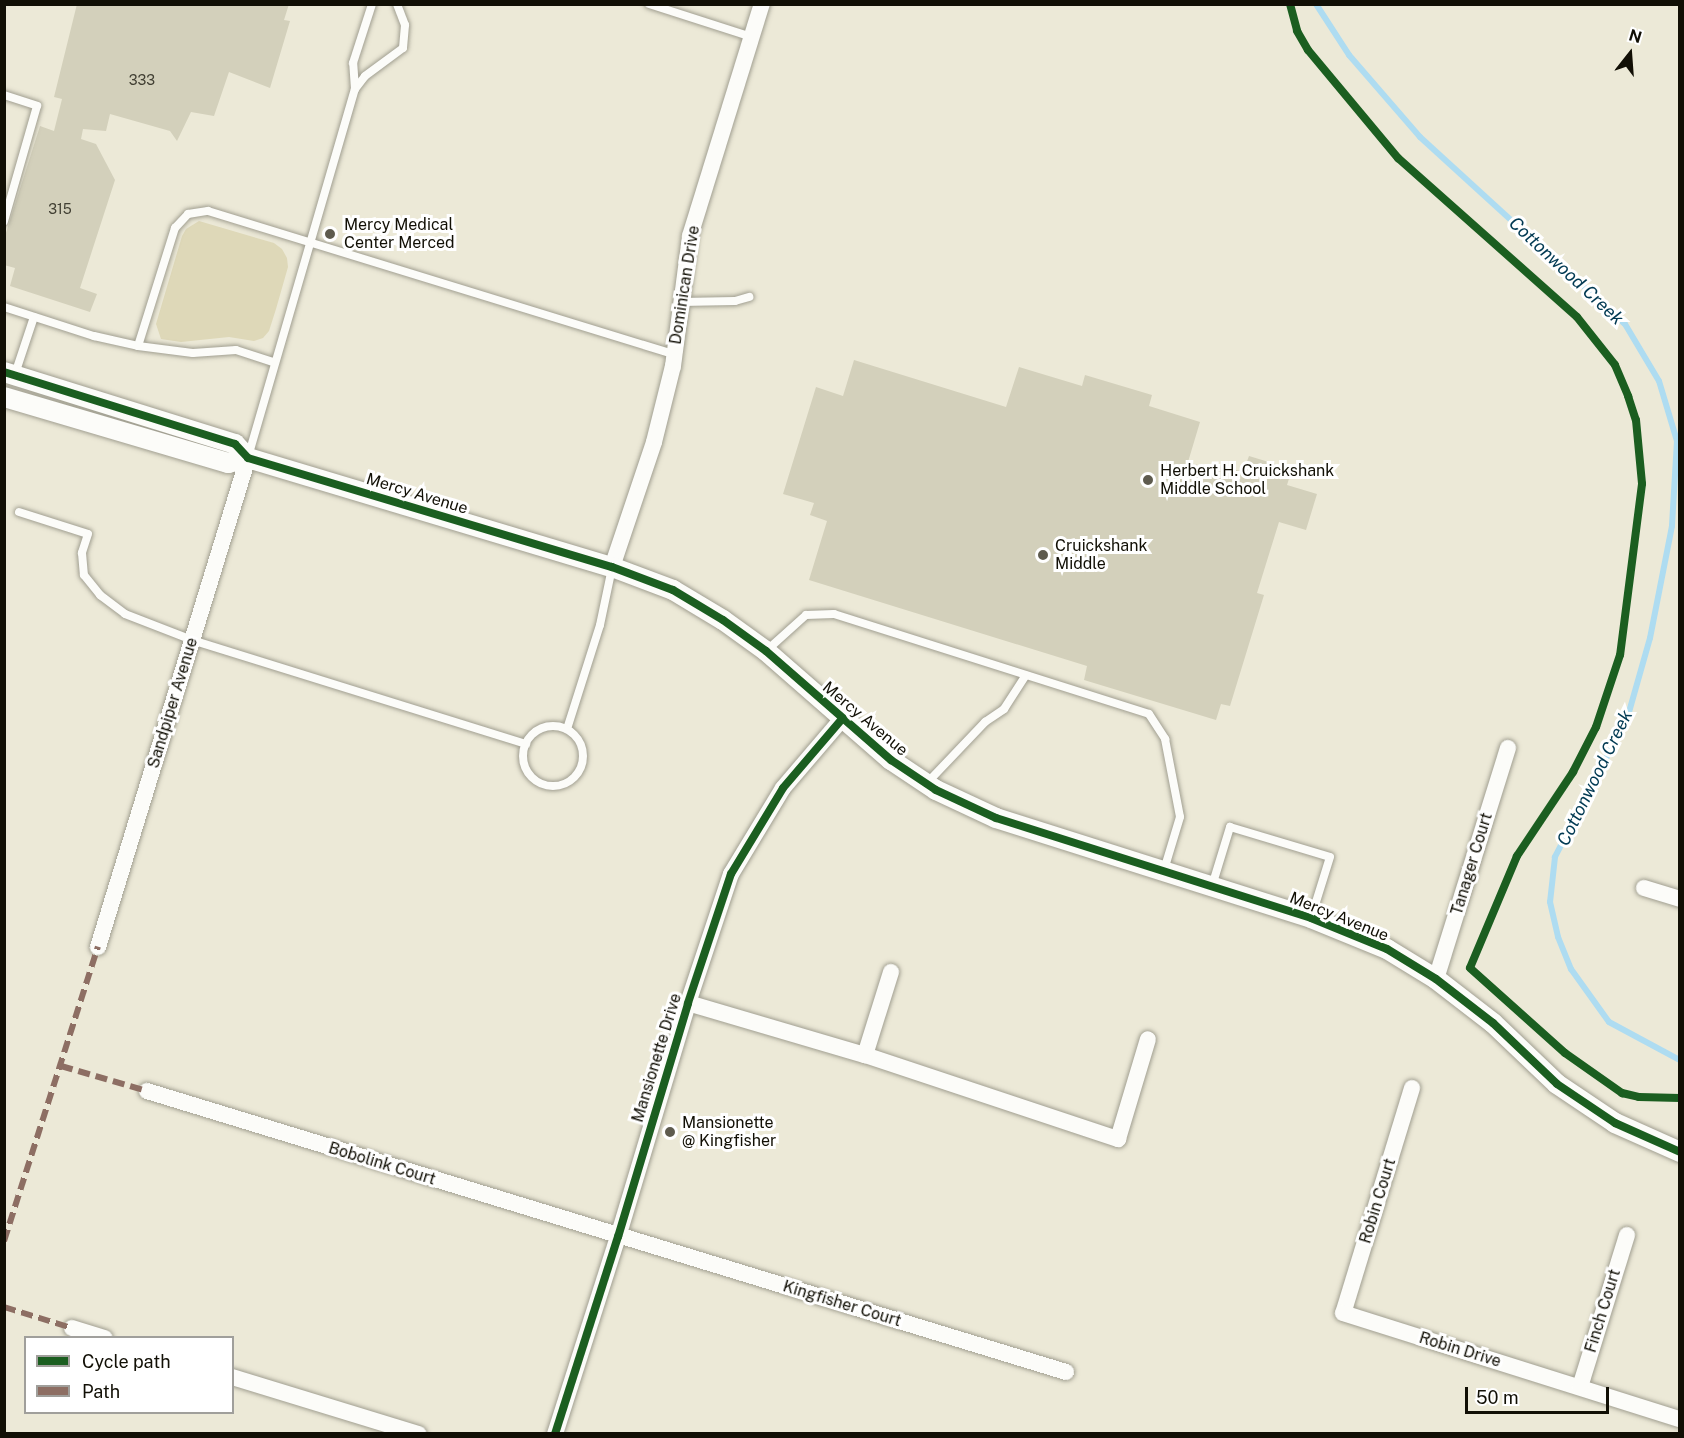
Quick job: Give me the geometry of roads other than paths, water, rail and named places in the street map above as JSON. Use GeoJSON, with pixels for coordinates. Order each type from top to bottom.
{"type":"FeatureCollection","features":[{"type":"Feature","properties":{"kind":"street","name":"Dominican Drive"},"geometry":{"type":"LineString","coordinates":[[612,567],[654,442],[674,354],[690,236],[762,4]]}},
{"type":"Feature","properties":{"kind":"street","name":"Mercy Avenue"},"geometry":{"type":"LineString","coordinates":[[10,373],[236,444],[248,458],[612,567],[673,590],[723,620],[766,651],[891,760],[926,784],[996,818],[1311,918],[1387,950],[1436,979],[1492,1023],[1557,1084],[1615,1123],[1680,1152]]}},
{"type":"Feature","properties":{"kind":"street","name":"Mercy Avenue"},"geometry":{"type":"LineString","coordinates":[[4,397],[228,464],[248,458]]}},
{"type":"Feature","properties":{"kind":"street","name":"Sandpiper Avenue"},"geometry":{"type":"LineString","coordinates":[[98,947],[248,458]]}},
{"type":"Feature","properties":{"kind":"street","name":"Mansionette Drive"},"geometry":{"type":"LineString","coordinates":[[555,1434],[618,1237],[688,1003],[731,874],[783,788],[842,719]]}},
{"type":"Feature","properties":{"kind":"street","name":"Tanager Court"},"geometry":{"type":"LineString","coordinates":[[1436,979],[1508,748]]}},
{"type":"Feature","properties":{"kind":"street"},"geometry":{"type":"LineString","coordinates":[[1644,888],[1680,898]]}},
{"type":"Feature","properties":{"kind":"street"},"geometry":{"type":"LineString","coordinates":[[865,1056],[891,972]]}},
{"type":"Feature","properties":{"kind":"street"},"geometry":{"type":"LineString","coordinates":[[688,1003],[865,1056],[1118,1138],[1148,1039]]}},
{"type":"Feature","properties":{"kind":"street","name":"Robin Court"},"geometry":{"type":"LineString","coordinates":[[1343,1313],[1412,1088]]}},
{"type":"Feature","properties":{"kind":"street","name":"Bobolink Court"},"geometry":{"type":"LineString","coordinates":[[147,1091],[618,1237]]}},
{"type":"Feature","properties":{"kind":"street","name":"Finch Court"},"geometry":{"type":"LineString","coordinates":[[1580,1388],[1627,1235]]}},
{"type":"Feature","properties":{"kind":"street","name":"Kingfisher Court"},"geometry":{"type":"LineString","coordinates":[[618,1237],[1066,1372]]}},
{"type":"Feature","properties":{"kind":"street","name":"Robin Drive"},"geometry":{"type":"LineString","coordinates":[[1343,1313],[1680,1419]]}},
{"type":"Feature","properties":{"kind":"street"},"geometry":{"type":"LineString","coordinates":[[72,1328],[98,1336]]}},
{"type":"Feature","properties":{"kind":"street"},"geometry":{"type":"LineString","coordinates":[[234,1378],[418,1434]]}},
{"type":"Feature","properties":{"kind":"lane"},"geometry":{"type":"LineString","coordinates":[[355,89],[353,63],[372,4]]}},
{"type":"Feature","properties":{"kind":"lane"},"geometry":{"type":"LineString","coordinates":[[248,458],[355,89],[365,76],[403,48],[405,25],[397,4]]}},
{"type":"Feature","properties":{"kind":"lane"},"geometry":{"type":"LineString","coordinates":[[649,4],[752,37]]}},
{"type":"Feature","properties":{"kind":"lane"},"geometry":{"type":"LineString","coordinates":[[4,95],[38,106],[5,218]]}},
{"type":"Feature","properties":{"kind":"lane"},"geometry":{"type":"LineString","coordinates":[[138,346],[175,228],[188,214],[208,211],[674,354]]}},
{"type":"Feature","properties":{"kind":"lane"},"geometry":{"type":"LineString","coordinates":[[680,302],[735,301],[749,297]]}},
{"type":"Feature","properties":{"kind":"lane"},"geometry":{"type":"LineString","coordinates":[[4,307],[138,346],[193,353],[236,350],[274,362]]}},
{"type":"Feature","properties":{"kind":"lane"},"geometry":{"type":"LineString","coordinates":[[10,373],[34,317]]}},
{"type":"Feature","properties":{"kind":"lane"},"geometry":{"type":"LineString","coordinates":[[19,512],[88,534],[82,552],[84,575],[100,595],[125,614],[192,640],[526,744]]}},
{"type":"Feature","properties":{"kind":"lane"},"geometry":{"type":"LineString","coordinates":[[567,729],[600,625],[612,567]]}},
{"type":"Feature","properties":{"kind":"lane"},"geometry":{"type":"LineString","coordinates":[[766,651],[806,615],[834,614],[1149,714],[1165,740],[1180,817],[1164,871]]}},
{"type":"Feature","properties":{"kind":"lane"},"geometry":{"type":"LineString","coordinates":[[926,784],[985,722],[1004,709],[1026,675]]}},
{"type":"Feature","properties":{"kind":"lane"},"geometry":{"type":"LineString","coordinates":[[558,726],[567,729],[575,735],[583,753],[578,772],[563,784],[543,784],[534,779],[524,763],[526,744],[539,729],[558,726]]}},
{"type":"Feature","properties":{"kind":"lane"},"geometry":{"type":"LineString","coordinates":[[1212,886],[1230,827],[1330,857],[1311,918]]}},
{"type":"Feature","properties":{"kind":"waterway","name":"Cottonwood Creek"},"geometry":{"type":"LineString","coordinates":[[1316,4],[1349,55],[1420,137],[1625,324],[1659,381],[1677,441],[1672,526],[1650,638],[1628,716],[1555,857],[1550,902],[1558,937],[1571,969],[1609,1022],[1680,1060]]}},
{"type":"Feature","properties":{"kind":"place","name":"Mercy Medical Center Merced"},"geometry":{"type":"Point","coordinates":[330,234]}},
{"type":"Feature","properties":{"kind":"place","name":"Herbert H. Cruickshank Middle School"},"geometry":{"type":"Point","coordinates":[1148,480]}},
{"type":"Feature","properties":{"kind":"place","name":"Cruickshank Middle"},"geometry":{"type":"Point","coordinates":[1043,555]}},
{"type":"Feature","properties":{"kind":"place","name":"Mansionette @ Kingfisher"},"geometry":{"type":"Point","coordinates":[670,1132]}}]}
